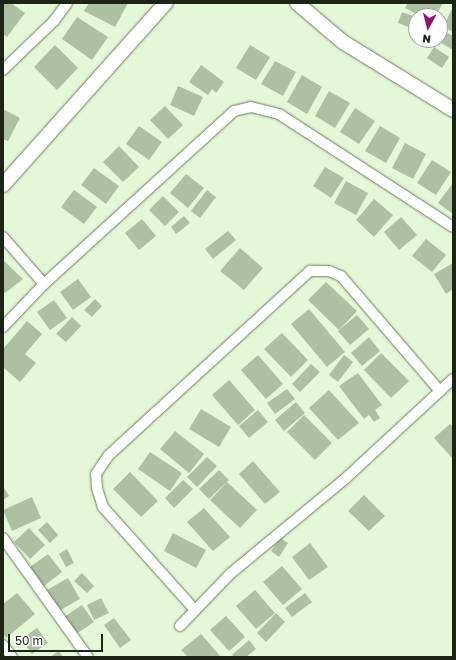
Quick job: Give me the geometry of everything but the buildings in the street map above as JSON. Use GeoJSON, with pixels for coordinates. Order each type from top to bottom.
{"type":"FeatureCollection","features":[{"type":"Feature","properties":{"kind":"street"},"geometry":{"type":"LineString","coordinates":[[3,70],[54,21],[67,3]]}},
{"type":"Feature","properties":{"kind":"street"},"geometry":{"type":"LineString","coordinates":[[3,185],[166,3]]}},
{"type":"Feature","properties":{"kind":"street"},"geometry":{"type":"LineString","coordinates":[[297,3],[343,42],[453,110]]}},
{"type":"Feature","properties":{"kind":"street"},"geometry":{"type":"LineString","coordinates":[[3,328],[44,284],[234,111],[251,108],[279,114],[453,227]]}},
{"type":"Feature","properties":{"kind":"street"},"geometry":{"type":"LineString","coordinates":[[3,237],[44,284]]}},
{"type":"Feature","properties":{"kind":"street"},"geometry":{"type":"LineString","coordinates":[[196,610],[103,507],[97,488],[96,474],[109,455],[310,271],[329,271],[341,276],[440,391]]}},
{"type":"Feature","properties":{"kind":"street"},"geometry":{"type":"LineString","coordinates":[[180,626],[230,574],[346,478],[453,379]]}},
{"type":"Feature","properties":{"kind":"street"},"geometry":{"type":"LineString","coordinates":[[3,538],[88,657]]}},
{"type":"Feature","properties":{"kind":"street"},"geometry":{"type":"LineString","coordinates":[[3,645],[12,657]]}}]}
